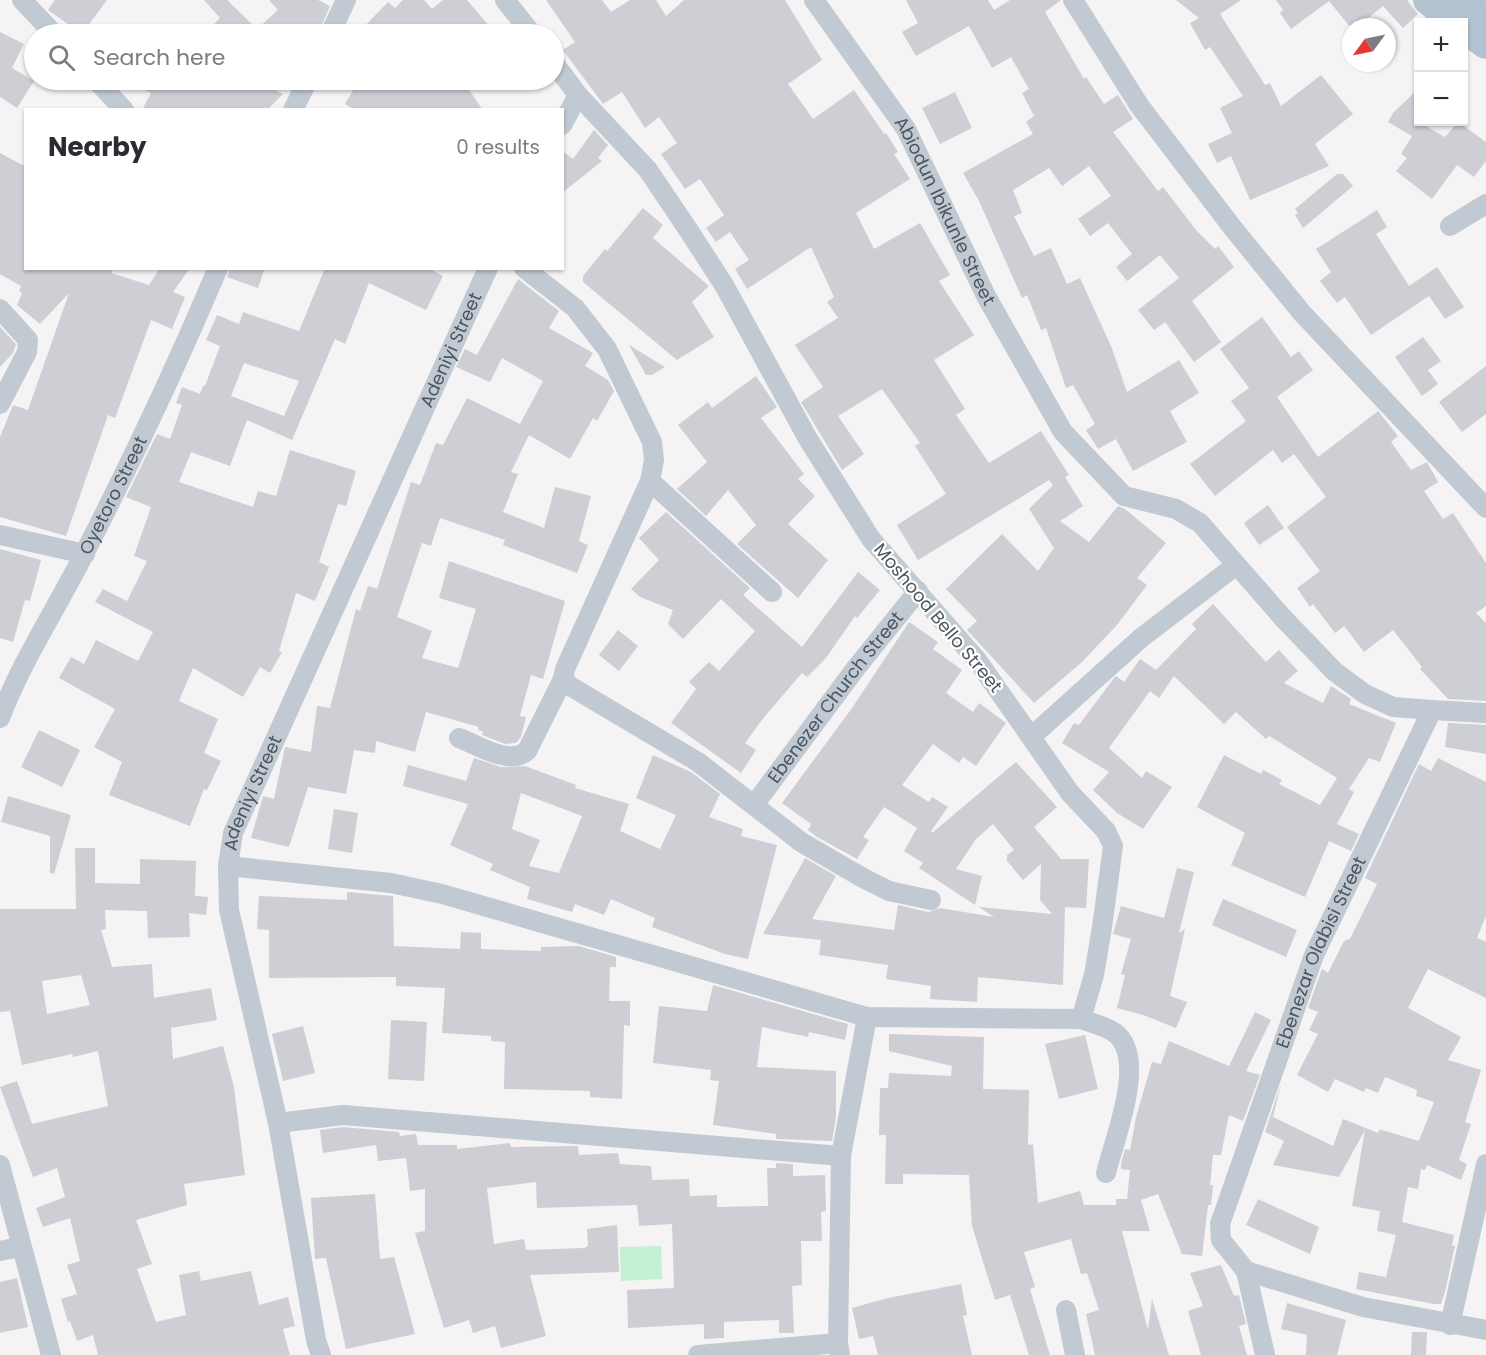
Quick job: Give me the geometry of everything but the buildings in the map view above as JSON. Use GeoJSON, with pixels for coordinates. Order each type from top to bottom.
{"type":"FeatureCollection","features":[{"type":"Feature","properties":{"kind":"main road"},"geometry":{"type":"LineString","coordinates":[[1428,0],[1452,18]]}},
{"type":"Feature","properties":{"kind":"main road"},"geometry":{"type":"LineString","coordinates":[[1461,0],[1486,20]]}},
{"type":"Feature","properties":{"kind":"main road"},"geometry":{"type":"LineString","coordinates":[[1468,31],[1486,44]]}},
{"type":"Feature","properties":{"kind":"street"},"geometry":{"type":"LineString","coordinates":[[22,0],[45,24]]}},
{"type":"Feature","properties":{"kind":"street"},"geometry":{"type":"LineString","coordinates":[[335,24],[346,0]]}},
{"type":"Feature","properties":{"kind":"street"},"geometry":{"type":"LineString","coordinates":[[505,0],[524,24]]}},
{"type":"Feature","properties":{"kind":"street","name":"Abiodun Ibikunle Street"},"geometry":{"type":"LineString","coordinates":[[814,0],[906,129],[986,296],[1063,432],[1124,496],[1176,509],[1200,523],[1235,566],[1335,672],[1365,694],[1393,707],[1432,710]]}},
{"type":"Feature","properties":{"kind":"street"},"geometry":{"type":"LineString","coordinates":[[1073,0],[1139,105],[1232,227],[1302,313],[1486,508]]}},
{"type":"Feature","properties":{"kind":"street","name":"Moshood Bello Street"},"geometry":{"type":"LineString","coordinates":[[564,77],[578,96],[648,170],[724,285],[808,439],[871,538],[977,660],[1070,793],[1106,831],[1113,846],[1094,975],[1081,1019]]}},
{"type":"Feature","properties":{"kind":"street"},"geometry":{"type":"LineString","coordinates":[[105,90],[122,108]]}},
{"type":"Feature","properties":{"kind":"street"},"geometry":{"type":"LineString","coordinates":[[294,108],[303,90]]}},
{"type":"Feature","properties":{"kind":"street"},"geometry":{"type":"LineString","coordinates":[[564,121],[578,96]]}},
{"type":"Feature","properties":{"kind":"street"},"geometry":{"type":"LineString","coordinates":[[1450,226],[1486,204]]}},
{"type":"Feature","properties":{"kind":"street","name":"Oyetoro Street"},"geometry":{"type":"LineString","coordinates":[[0,718],[11,688],[85,554],[181,355],[217,270]]}},
{"type":"Feature","properties":{"kind":"street","name":"Adeniyi Street"},"geometry":{"type":"LineString","coordinates":[[321,1355],[316,1340],[278,1123],[229,910],[228,866],[233,833],[487,270]]}},
{"type":"Feature","properties":{"kind":"street"},"geometry":{"type":"LineString","coordinates":[[459,738],[509,757],[520,757],[527,750],[563,679],[650,480],[654,460],[652,441],[607,349],[575,308],[527,270]]}},
{"type":"Feature","properties":{"kind":"street"},"geometry":{"type":"LineString","coordinates":[[0,309],[28,339],[27,352],[0,404]]}},
{"type":"Feature","properties":{"kind":"street"},"geometry":{"type":"LineString","coordinates":[[650,480],[772,592]]}},
{"type":"Feature","properties":{"kind":"street"},"geometry":{"type":"LineString","coordinates":[[0,535],[85,554]]}},
{"type":"Feature","properties":{"kind":"street"},"geometry":{"type":"LineString","coordinates":[[1031,737],[1141,638],[1235,566]]}},
{"type":"Feature","properties":{"kind":"street","name":"Ebenezer Church Street"},"geometry":{"type":"LineString","coordinates":[[754,805],[918,591]]}},
{"type":"Feature","properties":{"kind":"street"},"geometry":{"type":"LineString","coordinates":[[563,679],[570,686],[698,762],[801,842],[889,891],[931,900]]}},
{"type":"Feature","properties":{"kind":"street"},"geometry":{"type":"LineString","coordinates":[[1432,710],[1486,712]]}},
{"type":"Feature","properties":{"kind":"street","name":"Ebenezar Olabisi Street"},"geometry":{"type":"LineString","coordinates":[[1246,1270],[1221,1240],[1220,1224],[1314,955],[1432,710]]}},
{"type":"Feature","properties":{"kind":"street"},"geometry":{"type":"LineString","coordinates":[[228,866],[392,883],[442,894],[867,1017],[1081,1019],[1115,1033],[1130,1058],[1130,1076],[1106,1173]]}},
{"type":"Feature","properties":{"kind":"street"},"geometry":{"type":"LineString","coordinates":[[698,1355],[839,1349],[841,1156],[867,1017]]}},
{"type":"Feature","properties":{"kind":"street"},"geometry":{"type":"LineString","coordinates":[[278,1123],[343,1115],[841,1156]]}},
{"type":"Feature","properties":{"kind":"street"},"geometry":{"type":"LineString","coordinates":[[1450,1325],[1486,1164]]}},
{"type":"Feature","properties":{"kind":"street"},"geometry":{"type":"LineString","coordinates":[[0,1165],[20,1247],[51,1355]]}},
{"type":"Feature","properties":{"kind":"street"},"geometry":{"type":"LineString","coordinates":[[0,1251],[20,1247]]}},
{"type":"Feature","properties":{"kind":"street"},"geometry":{"type":"LineString","coordinates":[[1265,1355],[1246,1270],[1363,1306],[1450,1325],[1486,1330]]}},
{"type":"Feature","properties":{"kind":"street"},"geometry":{"type":"LineString","coordinates":[[1066,1310],[1075,1355]]}},
{"type":"Feature","properties":{"kind":"green space"},"geometry":{"type":"Polygon","coordinates":[[[661,1246],[662,1279],[621,1281],[620,1247],[661,1246]]]}}]}
